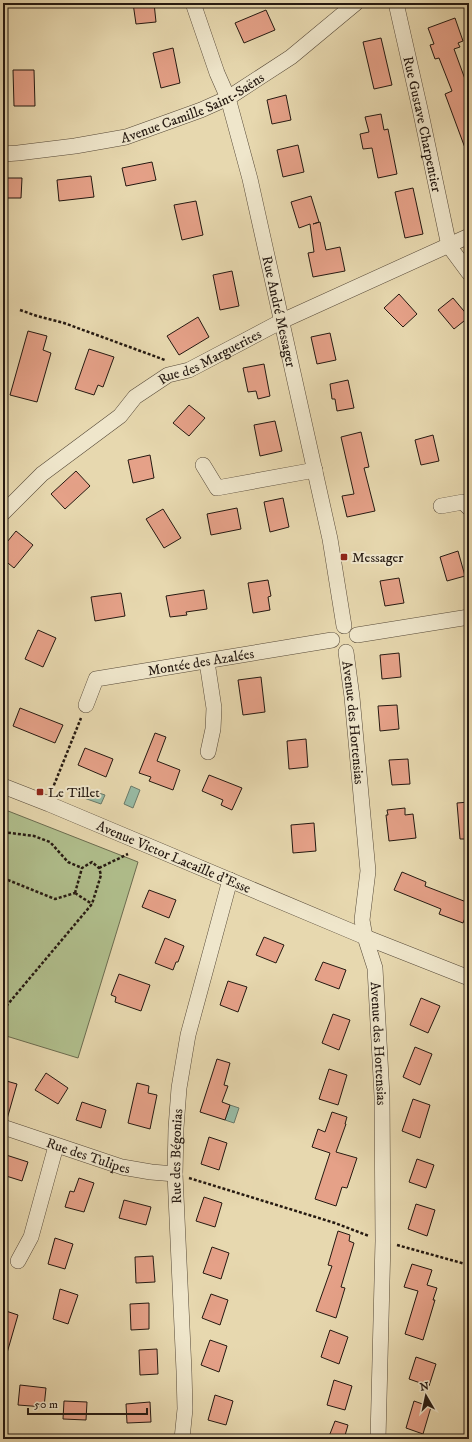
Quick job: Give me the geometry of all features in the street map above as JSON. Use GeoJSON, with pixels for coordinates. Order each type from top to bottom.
{"type":"FeatureCollection","features":[{"type":"Feature","properties":{"kind":"street","name":"Rue André Messager"},"geometry":{"type":"LineString","coordinates":[[193,3],[217,73],[228,98],[250,179],[330,539],[344,626]]}},
{"type":"Feature","properties":{"kind":"street","name":"Avenue Camille Saint-Saëns"},"geometry":{"type":"LineString","coordinates":[[3,154],[75,146],[126,137],[201,110],[228,98],[291,57],[356,3]]}},
{"type":"Feature","properties":{"kind":"street","name":"Rue Gustave Charpentier"},"geometry":{"type":"LineString","coordinates":[[396,3],[449,246]]}},
{"type":"Feature","properties":{"kind":"street","name":"Rue des Marguerites"},"geometry":{"type":"LineString","coordinates":[[3,513],[42,474],[120,416],[135,397],[168,375],[189,370],[282,320],[469,236]]}},
{"type":"Feature","properties":{"kind":"street"},"geometry":{"type":"LineString","coordinates":[[449,246],[469,273]]}},
{"type":"Feature","properties":{"kind":"street"},"geometry":{"type":"LineString","coordinates":[[203,465],[217,488],[315,470]]}},
{"type":"Feature","properties":{"kind":"street"},"geometry":{"type":"LineString","coordinates":[[441,506],[463,502],[469,508]]}},
{"type":"Feature","properties":{"kind":"street"},"geometry":{"type":"LineString","coordinates":[[357,635],[469,617]]}},
{"type":"Feature","properties":{"kind":"street"},"geometry":{"type":"LineString","coordinates":[[344,626],[352,628],[357,635],[356,646],[350,651],[346,652],[336,649],[332,640],[332,636],[335,631],[344,626]]}},
{"type":"Feature","properties":{"kind":"street","name":"Montée des Azalées"},"geometry":{"type":"LineString","coordinates":[[86,705],[96,679],[207,662],[332,640]]}},
{"type":"Feature","properties":{"kind":"street","name":"Avenue des Hortensias"},"geometry":{"type":"LineString","coordinates":[[346,652],[352,697],[368,871],[362,920],[375,976],[382,1096],[383,1241],[378,1439]]}},
{"type":"Feature","properties":{"kind":"street"},"geometry":{"type":"LineString","coordinates":[[207,662],[214,708],[213,729],[208,752]]}},
{"type":"Feature","properties":{"kind":"street","name":"Avenue Victor Lacaille d'Esse"},"geometry":{"type":"LineString","coordinates":[[3,786],[365,937],[469,978]]}},
{"type":"Feature","properties":{"kind":"street","name":"Rue des Bégonias"},"geometry":{"type":"LineString","coordinates":[[182,1439],[185,1410],[184,1371],[175,1174],[179,1088],[188,1036],[230,880]]}},
{"type":"Feature","properties":{"kind":"street"},"geometry":{"type":"LineString","coordinates":[[344,928],[355,925],[362,920]]}},
{"type":"Feature","properties":{"kind":"street","name":"Rue des Tulipes"},"geometry":{"type":"LineString","coordinates":[[3,1127],[122,1167],[175,1174]]}},
{"type":"Feature","properties":{"kind":"street"},"geometry":{"type":"LineString","coordinates":[[18,1261],[31,1237],[56,1146]]}},
{"type":"Feature","properties":{"kind":"path"},"geometry":{"type":"LineString","coordinates":[[20,310],[64,323],[189,370]]}},
{"type":"Feature","properties":{"kind":"path"},"geometry":{"type":"LineString","coordinates":[[49,804],[52,790],[86,705]]}},
{"type":"Feature","properties":{"kind":"path"},"geometry":{"type":"LineString","coordinates":[[3,832],[34,836],[50,842],[68,862],[82,868]]}},
{"type":"Feature","properties":{"kind":"path"},"geometry":{"type":"LineString","coordinates":[[99,868],[130,853],[136,841]]}},
{"type":"Feature","properties":{"kind":"path"},"geometry":{"type":"LineString","coordinates":[[3,1010],[92,904],[101,875],[99,868],[92,862],[82,868],[75,892]]}},
{"type":"Feature","properties":{"kind":"path"},"geometry":{"type":"LineString","coordinates":[[3,878],[55,899],[75,892]]}},
{"type":"Feature","properties":{"kind":"path"},"geometry":{"type":"LineString","coordinates":[[75,892],[92,904]]}},
{"type":"Feature","properties":{"kind":"path"},"geometry":{"type":"LineString","coordinates":[[175,1174],[335,1223],[383,1241],[469,1264]]}},
{"type":"Feature","properties":{"kind":"shaded area"},"geometry":{"type":"Polygon","coordinates":[[[131,786],[140,790],[133,808],[124,804],[131,786]]]}},
{"type":"Feature","properties":{"kind":"shaded area"},"geometry":{"type":"Polygon","coordinates":[[[87,789],[105,795],[101,804],[84,798],[87,789]]]}},
{"type":"Feature","properties":{"kind":"shaded area"},"geometry":{"type":"Polygon","coordinates":[[[3,809],[138,862],[78,1058],[3,1035],[3,809]]]}},
{"type":"Feature","properties":{"kind":"shaded area"},"geometry":{"type":"Polygon","coordinates":[[[230,1105],[239,1108],[234,1123],[225,1120],[230,1105]]]}},
{"type":"Feature","properties":{"kind":"building"},"geometry":{"type":"Polygon","coordinates":[[[133,3],[154,3],[156,22],[136,24],[133,3]]]}},
{"type":"Feature","properties":{"kind":"building"},"geometry":{"type":"Polygon","coordinates":[[[266,10],[275,30],[244,43],[235,23],[266,10]]]}},
{"type":"Feature","properties":{"kind":"building"},"geometry":{"type":"Polygon","coordinates":[[[455,18],[463,41],[458,43],[460,47],[454,49],[469,90],[469,156],[445,94],[452,91],[439,58],[435,59],[430,45],[434,44],[428,28],[455,18]]]}},
{"type":"Feature","properties":{"kind":"building"},"geometry":{"type":"Polygon","coordinates":[[[381,38],[392,85],[374,89],[363,42],[381,38]]]}},
{"type":"Feature","properties":{"kind":"building"},"geometry":{"type":"Polygon","coordinates":[[[173,48],[180,83],[161,88],[153,53],[173,48]]]}},
{"type":"Feature","properties":{"kind":"building"},"geometry":{"type":"Polygon","coordinates":[[[13,70],[34,70],[35,106],[14,106],[13,70]]]}},
{"type":"Feature","properties":{"kind":"building"},"geometry":{"type":"Polygon","coordinates":[[[286,95],[291,120],[272,124],[267,100],[286,95]]]}},
{"type":"Feature","properties":{"kind":"building"},"geometry":{"type":"Polygon","coordinates":[[[381,114],[384,130],[388,129],[397,174],[378,178],[372,148],[363,149],[360,134],[369,132],[365,117],[381,114]]]}},
{"type":"Feature","properties":{"kind":"building"},"geometry":{"type":"Polygon","coordinates":[[[298,145],[304,172],[283,177],[277,150],[298,145]]]}},
{"type":"Feature","properties":{"kind":"building"},"geometry":{"type":"Polygon","coordinates":[[[152,162],[156,180],[126,186],[122,168],[152,162]]]}},
{"type":"Feature","properties":{"kind":"building"},"geometry":{"type":"Polygon","coordinates":[[[91,176],[94,197],[59,201],[57,180],[91,176]]]}},
{"type":"Feature","properties":{"kind":"building"},"geometry":{"type":"Polygon","coordinates":[[[3,178],[22,178],[21,198],[3,198],[3,178]]]}},
{"type":"Feature","properties":{"kind":"building"},"geometry":{"type":"Polygon","coordinates":[[[413,188],[423,234],[405,238],[395,192],[413,188]]]}},
{"type":"Feature","properties":{"kind":"building"},"geometry":{"type":"Polygon","coordinates":[[[311,196],[319,222],[313,224],[320,222],[326,250],[340,247],[345,271],[313,277],[308,253],[314,252],[310,224],[299,228],[291,202],[311,196]]]}},
{"type":"Feature","properties":{"kind":"building"},"geometry":{"type":"Polygon","coordinates":[[[196,201],[203,235],[182,240],[174,205],[196,201]]]}},
{"type":"Feature","properties":{"kind":"building"},"geometry":{"type":"Polygon","coordinates":[[[232,271],[239,306],[220,310],[213,275],[232,271]]]}},
{"type":"Feature","properties":{"kind":"building"},"geometry":{"type":"Polygon","coordinates":[[[399,294],[417,314],[403,327],[384,308],[399,294]]]}},
{"type":"Feature","properties":{"kind":"building"},"geometry":{"type":"Polygon","coordinates":[[[453,298],[469,317],[454,329],[438,310],[453,298]]]}},
{"type":"Feature","properties":{"kind":"building"},"geometry":{"type":"Polygon","coordinates":[[[198,317],[209,337],[179,355],[167,336],[198,317]]]}},
{"type":"Feature","properties":{"kind":"building"},"geometry":{"type":"Polygon","coordinates":[[[28,331],[47,336],[43,350],[51,353],[37,402],[10,395],[28,331]]]}},
{"type":"Feature","properties":{"kind":"building"},"geometry":{"type":"Polygon","coordinates":[[[330,333],[336,360],[317,364],[311,337],[330,333]]]}},
{"type":"Feature","properties":{"kind":"building"},"geometry":{"type":"Polygon","coordinates":[[[89,349],[114,357],[103,387],[98,385],[94,395],[75,389],[89,349]]]}},
{"type":"Feature","properties":{"kind":"building"},"geometry":{"type":"Polygon","coordinates":[[[264,364],[270,396],[258,399],[256,391],[248,392],[243,368],[264,364]]]}},
{"type":"Feature","properties":{"kind":"building"},"geometry":{"type":"Polygon","coordinates":[[[348,380],[354,408],[337,411],[335,399],[332,399],[330,384],[348,380]]]}},
{"type":"Feature","properties":{"kind":"building"},"geometry":{"type":"Polygon","coordinates":[[[189,405],[205,418],[189,436],[173,423],[189,405]]]}},
{"type":"Feature","properties":{"kind":"building"},"geometry":{"type":"Polygon","coordinates":[[[275,421],[282,451],[260,456],[254,425],[275,421]]]}},
{"type":"Feature","properties":{"kind":"building"},"geometry":{"type":"Polygon","coordinates":[[[361,432],[369,467],[364,468],[375,511],[347,517],[342,496],[354,494],[341,437],[361,432]]]}},
{"type":"Feature","properties":{"kind":"building"},"geometry":{"type":"Polygon","coordinates":[[[433,435],[439,461],[421,465],[415,440],[433,435]]]}},
{"type":"Feature","properties":{"kind":"building"},"geometry":{"type":"Polygon","coordinates":[[[150,455],[154,478],[133,483],[128,460],[150,455]]]}},
{"type":"Feature","properties":{"kind":"building"},"geometry":{"type":"Polygon","coordinates":[[[76,471],[90,486],[65,509],[51,494],[76,471]]]}},
{"type":"Feature","properties":{"kind":"building"},"geometry":{"type":"Polygon","coordinates":[[[283,498],[289,527],[270,532],[264,502],[283,498]]]}},
{"type":"Feature","properties":{"kind":"building"},"geometry":{"type":"Polygon","coordinates":[[[237,508],[241,529],[211,535],[207,514],[237,508]]]}},
{"type":"Feature","properties":{"kind":"building"},"geometry":{"type":"Polygon","coordinates":[[[163,509],[181,538],[164,548],[146,519],[163,509]]]}},
{"type":"Feature","properties":{"kind":"building"},"geometry":{"type":"Polygon","coordinates":[[[16,531],[33,545],[14,568],[3,559],[3,547],[16,531]]]}},
{"type":"Feature","properties":{"kind":"building"},"geometry":{"type":"Polygon","coordinates":[[[458,551],[465,576],[447,581],[440,557],[458,551]]]}},
{"type":"Feature","properties":{"kind":"building"},"geometry":{"type":"Polygon","coordinates":[[[399,578],[404,603],[385,606],[380,581],[399,578]]]}},
{"type":"Feature","properties":{"kind":"building"},"geometry":{"type":"Polygon","coordinates":[[[268,580],[271,596],[268,597],[270,610],[253,613],[248,583],[268,580]]]}},
{"type":"Feature","properties":{"kind":"building"},"geometry":{"type":"Polygon","coordinates":[[[204,590],[207,609],[186,612],[187,615],[170,617],[166,596],[204,590]]]}},
{"type":"Feature","properties":{"kind":"building"},"geometry":{"type":"Polygon","coordinates":[[[121,593],[125,616],[95,621],[91,597],[121,593]]]}},
{"type":"Feature","properties":{"kind":"building"},"geometry":{"type":"Polygon","coordinates":[[[38,630],[56,638],[43,667],[25,659],[38,630]]]}},
{"type":"Feature","properties":{"kind":"building"},"geometry":{"type":"Polygon","coordinates":[[[399,653],[401,677],[382,679],[380,655],[399,653]]]}},
{"type":"Feature","properties":{"kind":"building"},"geometry":{"type":"Polygon","coordinates":[[[261,677],[265,712],[243,715],[238,680],[261,677]]]}},
{"type":"Feature","properties":{"kind":"building"},"geometry":{"type":"Polygon","coordinates":[[[397,705],[399,729],[380,731],[378,706],[397,705]]]}},
{"type":"Feature","properties":{"kind":"building"},"geometry":{"type":"Polygon","coordinates":[[[20,708],[63,725],[55,743],[13,726],[20,708]]]}},
{"type":"Feature","properties":{"kind":"building"},"geometry":{"type":"Polygon","coordinates":[[[155,733],[166,737],[157,761],[180,770],[173,790],[149,781],[151,777],[139,773],[155,733]]]}},
{"type":"Feature","properties":{"kind":"building"},"geometry":{"type":"Polygon","coordinates":[[[306,739],[308,767],[289,769],[287,741],[306,739]]]}},
{"type":"Feature","properties":{"kind":"building"},"geometry":{"type":"Polygon","coordinates":[[[85,748],[113,759],[106,777],[78,765],[85,748]]]}},
{"type":"Feature","properties":{"kind":"building"},"geometry":{"type":"Polygon","coordinates":[[[408,759],[410,784],[392,785],[389,760],[408,759]]]}},
{"type":"Feature","properties":{"kind":"building"},"geometry":{"type":"Polygon","coordinates":[[[209,775],[242,788],[232,810],[221,805],[223,800],[202,791],[209,775]]]}},
{"type":"Feature","properties":{"kind":"building"},"geometry":{"type":"Polygon","coordinates":[[[469,802],[469,839],[460,839],[457,803],[469,802]]]}},
{"type":"Feature","properties":{"kind":"building"},"geometry":{"type":"Polygon","coordinates":[[[405,808],[405,815],[413,814],[416,838],[389,841],[386,815],[388,815],[387,810],[405,808]]]}},
{"type":"Feature","properties":{"kind":"building"},"geometry":{"type":"Polygon","coordinates":[[[314,823],[316,851],[293,853],[291,825],[314,823]]]}},
{"type":"Feature","properties":{"kind":"building"},"geometry":{"type":"Polygon","coordinates":[[[402,872],[426,882],[425,886],[469,903],[469,908],[463,923],[439,914],[441,909],[394,890],[402,872]]]}},
{"type":"Feature","properties":{"kind":"building"},"geometry":{"type":"Polygon","coordinates":[[[149,890],[176,900],[169,918],[142,907],[149,890]]]}},
{"type":"Feature","properties":{"kind":"building"},"geometry":{"type":"Polygon","coordinates":[[[264,937],[284,945],[276,963],[256,955],[264,937]]]}},
{"type":"Feature","properties":{"kind":"building"},"geometry":{"type":"Polygon","coordinates":[[[165,938],[184,946],[178,962],[176,962],[173,970],[155,963],[165,938]]]}},
{"type":"Feature","properties":{"kind":"building"},"geometry":{"type":"Polygon","coordinates":[[[323,962],[346,970],[339,989],[315,980],[323,962]]]}},
{"type":"Feature","properties":{"kind":"building"},"geometry":{"type":"Polygon","coordinates":[[[119,974],[150,985],[141,1011],[115,1002],[116,997],[111,995],[119,974]]]}},
{"type":"Feature","properties":{"kind":"building"},"geometry":{"type":"Polygon","coordinates":[[[228,981],[247,987],[238,1012],[220,1005],[228,981]]]}},
{"type":"Feature","properties":{"kind":"building"},"geometry":{"type":"Polygon","coordinates":[[[421,998],[440,1006],[428,1033],[410,1025],[421,998]]]}},
{"type":"Feature","properties":{"kind":"building"},"geometry":{"type":"Polygon","coordinates":[[[333,1014],[350,1020],[339,1050],[322,1043],[333,1014]]]}},
{"type":"Feature","properties":{"kind":"building"},"geometry":{"type":"Polygon","coordinates":[[[415,1047],[432,1054],[420,1085],[403,1077],[415,1047]]]}},
{"type":"Feature","properties":{"kind":"building"},"geometry":{"type":"Polygon","coordinates":[[[217,1059],[230,1063],[224,1085],[228,1086],[222,1102],[230,1105],[225,1120],[200,1112],[217,1059]]]}},
{"type":"Feature","properties":{"kind":"building"},"geometry":{"type":"Polygon","coordinates":[[[329,1069],[347,1075],[338,1105],[319,1099],[329,1069]]]}},
{"type":"Feature","properties":{"kind":"building"},"geometry":{"type":"Polygon","coordinates":[[[46,1073],[68,1088],[58,1104],[35,1090],[46,1073]]]}},
{"type":"Feature","properties":{"kind":"building"},"geometry":{"type":"Polygon","coordinates":[[[3,1080],[17,1084],[7,1119],[3,1118],[3,1080]]]}},
{"type":"Feature","properties":{"kind":"building"},"geometry":{"type":"Polygon","coordinates":[[[137,1083],[149,1086],[148,1093],[157,1095],[150,1129],[128,1123],[137,1083]]]}},
{"type":"Feature","properties":{"kind":"building"},"geometry":{"type":"Polygon","coordinates":[[[413,1099],[430,1105],[420,1138],[402,1131],[413,1099]]]}},
{"type":"Feature","properties":{"kind":"building"},"geometry":{"type":"Polygon","coordinates":[[[82,1102],[106,1110],[101,1128],[76,1120],[82,1102]]]}},
{"type":"Feature","properties":{"kind":"building"},"geometry":{"type":"Polygon","coordinates":[[[332,1112],[347,1117],[336,1152],[357,1158],[347,1188],[342,1187],[336,1206],[315,1199],[330,1153],[312,1147],[318,1129],[325,1132],[332,1112]]]}},
{"type":"Feature","properties":{"kind":"building"},"geometry":{"type":"Polygon","coordinates":[[[209,1137],[227,1143],[219,1170],[201,1164],[209,1137]]]}},
{"type":"Feature","properties":{"kind":"building"},"geometry":{"type":"Polygon","coordinates":[[[3,1154],[28,1162],[22,1181],[3,1175],[3,1154]]]}},
{"type":"Feature","properties":{"kind":"building"},"geometry":{"type":"Polygon","coordinates":[[[417,1159],[434,1165],[426,1188],[409,1182],[417,1159]]]}},
{"type":"Feature","properties":{"kind":"building"},"geometry":{"type":"Polygon","coordinates":[[[79,1178],[94,1183],[84,1212],[65,1207],[70,1191],[74,1192],[79,1178]]]}},
{"type":"Feature","properties":{"kind":"building"},"geometry":{"type":"Polygon","coordinates":[[[204,1197],[222,1203],[215,1227],[196,1221],[204,1197]]]}},
{"type":"Feature","properties":{"kind":"building"},"geometry":{"type":"Polygon","coordinates":[[[124,1200],[151,1207],[146,1225],[119,1218],[124,1200]]]}},
{"type":"Feature","properties":{"kind":"building"},"geometry":{"type":"Polygon","coordinates":[[[416,1204],[435,1210],[427,1236],[408,1229],[416,1204]]]}},
{"type":"Feature","properties":{"kind":"building"},"geometry":{"type":"Polygon","coordinates":[[[338,1231],[350,1235],[349,1241],[354,1243],[341,1287],[345,1288],[336,1318],[316,1311],[332,1266],[328,1265],[338,1231]]]}},
{"type":"Feature","properties":{"kind":"building"},"geometry":{"type":"Polygon","coordinates":[[[55,1238],[73,1244],[65,1269],[48,1264],[55,1238]]]}},
{"type":"Feature","properties":{"kind":"building"},"geometry":{"type":"Polygon","coordinates":[[[212,1247],[229,1253],[221,1279],[203,1273],[212,1247]]]}},
{"type":"Feature","properties":{"kind":"building"},"geometry":{"type":"Polygon","coordinates":[[[153,1256],[155,1282],[136,1283],[135,1257],[153,1256]]]}},
{"type":"Feature","properties":{"kind":"building"},"geometry":{"type":"Polygon","coordinates":[[[412,1264],[432,1270],[427,1285],[437,1288],[423,1340],[405,1334],[418,1291],[404,1287],[412,1264]]]}},
{"type":"Feature","properties":{"kind":"building"},"geometry":{"type":"Polygon","coordinates":[[[60,1289],[78,1295],[68,1324],[53,1319],[60,1289]]]}},
{"type":"Feature","properties":{"kind":"building"},"geometry":{"type":"Polygon","coordinates":[[[211,1294],[228,1300],[220,1325],[202,1318],[211,1294]]]}},
{"type":"Feature","properties":{"kind":"building"},"geometry":{"type":"Polygon","coordinates":[[[149,1303],[149,1329],[131,1330],[130,1304],[149,1303]]]}},
{"type":"Feature","properties":{"kind":"building"},"geometry":{"type":"Polygon","coordinates":[[[3,1310],[18,1315],[7,1353],[3,1352],[3,1310]]]}},
{"type":"Feature","properties":{"kind":"building"},"geometry":{"type":"Polygon","coordinates":[[[330,1330],[348,1337],[339,1364],[321,1357],[330,1330]]]}},
{"type":"Feature","properties":{"kind":"building"},"geometry":{"type":"Polygon","coordinates":[[[210,1340],[227,1346],[219,1372],[201,1365],[210,1340]]]}},
{"type":"Feature","properties":{"kind":"building"},"geometry":{"type":"Polygon","coordinates":[[[157,1349],[158,1374],[140,1375],[139,1350],[157,1349]]]}},
{"type":"Feature","properties":{"kind":"building"},"geometry":{"type":"Polygon","coordinates":[[[416,1357],[436,1364],[429,1386],[409,1379],[416,1357]]]}},
{"type":"Feature","properties":{"kind":"building"},"geometry":{"type":"Polygon","coordinates":[[[334,1380],[352,1386],[345,1410],[327,1405],[334,1380]]]}},
{"type":"Feature","properties":{"kind":"building"},"geometry":{"type":"Polygon","coordinates":[[[20,1385],[46,1388],[44,1407],[18,1405],[20,1385]]]}},
{"type":"Feature","properties":{"kind":"building"},"geometry":{"type":"Polygon","coordinates":[[[215,1395],[233,1401],[226,1425],[208,1420],[215,1395]]]}},
{"type":"Feature","properties":{"kind":"building"},"geometry":{"type":"Polygon","coordinates":[[[64,1401],[87,1402],[86,1420],[63,1419],[64,1401]]]}},
{"type":"Feature","properties":{"kind":"building"},"geometry":{"type":"Polygon","coordinates":[[[414,1401],[431,1407],[423,1434],[406,1428],[414,1401]]]}},
{"type":"Feature","properties":{"kind":"building"},"geometry":{"type":"Polygon","coordinates":[[[150,1402],[151,1422],[127,1423],[126,1404],[150,1402]]]}},
{"type":"Feature","properties":{"kind":"building"},"geometry":{"type":"Polygon","coordinates":[[[335,1421],[348,1425],[344,1439],[328,1439],[335,1421]]]}},
{"type":"Feature","properties":{"kind":"place","name":"Messager"},"geometry":{"type":"Point","coordinates":[344,557]}},
{"type":"Feature","properties":{"kind":"place","name":"Le Tillet"},"geometry":{"type":"Point","coordinates":[40,792]}}]}
